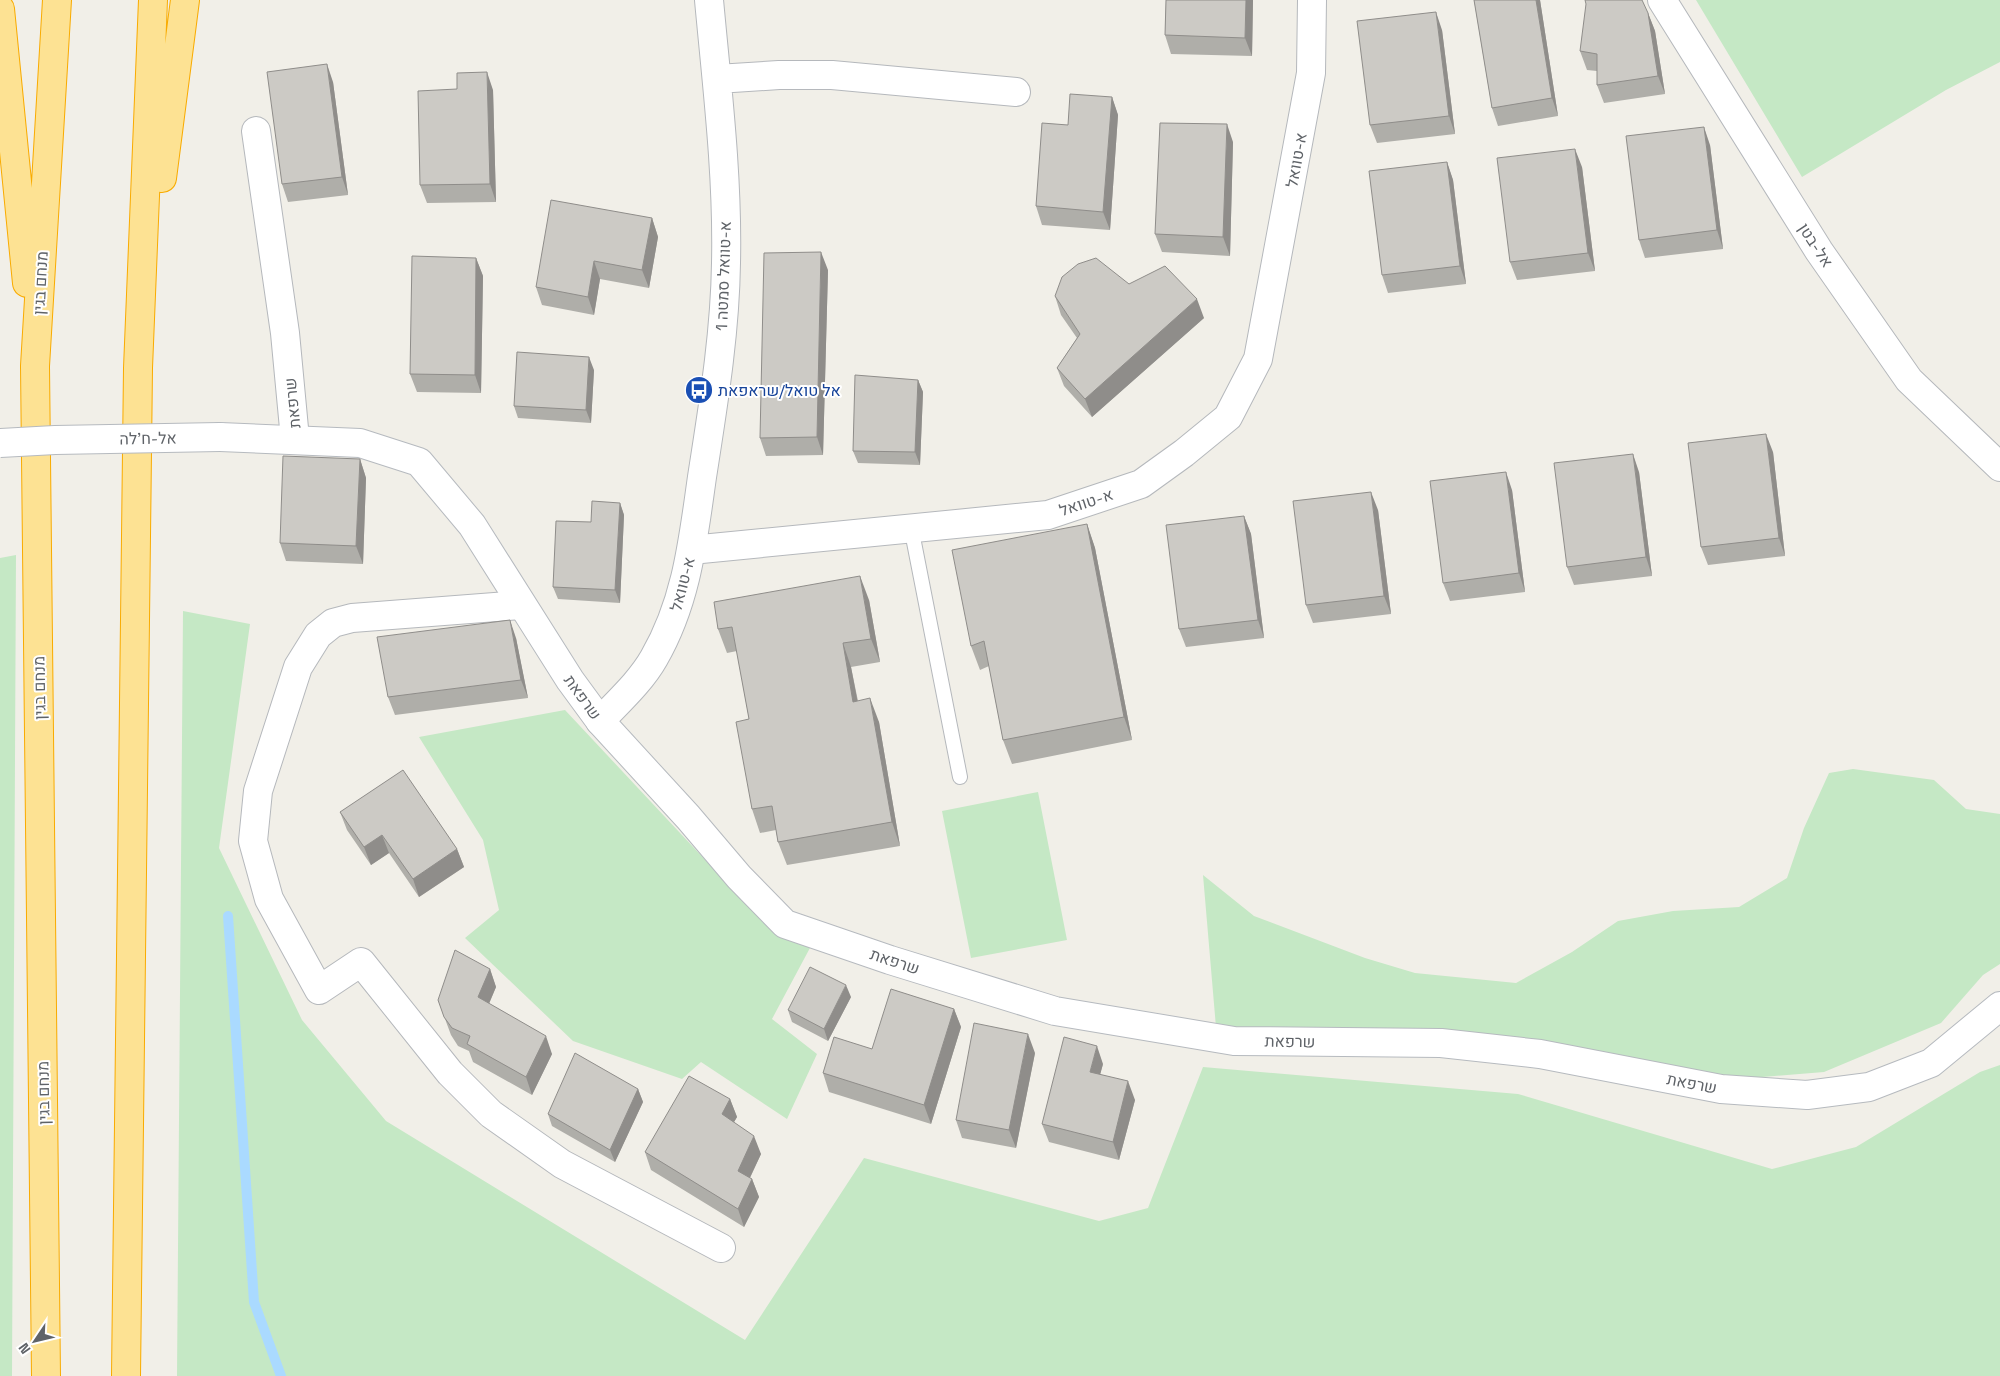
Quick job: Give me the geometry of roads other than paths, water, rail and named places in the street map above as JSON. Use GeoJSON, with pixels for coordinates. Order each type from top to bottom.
{"type":"FeatureCollection","features":[{"type":"Feature","properties":{"kind":"highway","name":"מנחם בגין"},"geometry":{"type":"LineString","coordinates":[[46,1376],[35,366],[57,0]]}},
{"type":"Feature","properties":{"kind":"highway"},"geometry":{"type":"LineString","coordinates":[[126,1376],[138,368],[153,0]]}},
{"type":"Feature","properties":{"kind":"highway"},"geometry":{"type":"LineString","coordinates":[[138,368],[184,0]]}},
{"type":"Feature","properties":{"kind":"highway"},"geometry":{"type":"LineString","coordinates":[[0,9],[35,366]]}},
{"type":"Feature","properties":{"kind":"street","name":"א-טוואל סמטה 1"},"geometry":{"type":"LineString","coordinates":[[691,550],[721,350],[726,264],[724,176],[709,0]]}},
{"type":"Feature","properties":{"kind":"street","name":"א-טוואל"},"geometry":{"type":"LineString","coordinates":[[600,720],[638,681],[654,658],[679,603],[691,550],[1048,515],[1141,484],[1184,453],[1228,417],[1258,359],[1311,74],[1312,0]]}},
{"type":"Feature","properties":{"kind":"street","name":"אל-בטן"},"geometry":{"type":"LineString","coordinates":[[1662,0],[1819,251],[1909,380],[2000,467]]}},
{"type":"Feature","properties":{"kind":"street"},"geometry":{"type":"LineString","coordinates":[[717,79],[779,74],[832,75],[1016,92]]}},
{"type":"Feature","properties":{"kind":"street","name":"שרפאת"},"geometry":{"type":"LineString","coordinates":[[256,131],[285,333],[295,439],[360,443],[419,462],[472,526],[570,680],[600,720],[688,817],[739,877],[785,924],[890,960],[1055,1011],[1234,1040],[1440,1043],[1540,1054],[1720,1089],[1807,1095],[1869,1087],[1930,1063],[2000,1006]]}},
{"type":"Feature","properties":{"kind":"street","name":"אל-ח'לה"},"geometry":{"type":"LineString","coordinates":[[0,443],[220,437],[295,439]]}},
{"type":"Feature","properties":{"kind":"street"},"geometry":{"type":"LineString","coordinates":[[521,605],[352,618],[333,623],[318,635],[298,667],[258,791],[253,841],[269,899],[319,990],[360,962],[450,1073],[491,1114],[562,1164],[721,1248]]}},
{"type":"Feature","properties":{"kind":"lane"},"geometry":{"type":"LineString","coordinates":[[912,527],[960,777]]}},
{"type":"Feature","properties":{"kind":"waterway"},"geometry":{"type":"LineString","coordinates":[[228,916],[254,1302],[281,1376]]}},
{"type":"Feature","properties":{"kind":"place","name":"אל טואל/שראפאת"},"geometry":{"type":"Point","coordinates":[699,390]}}]}
